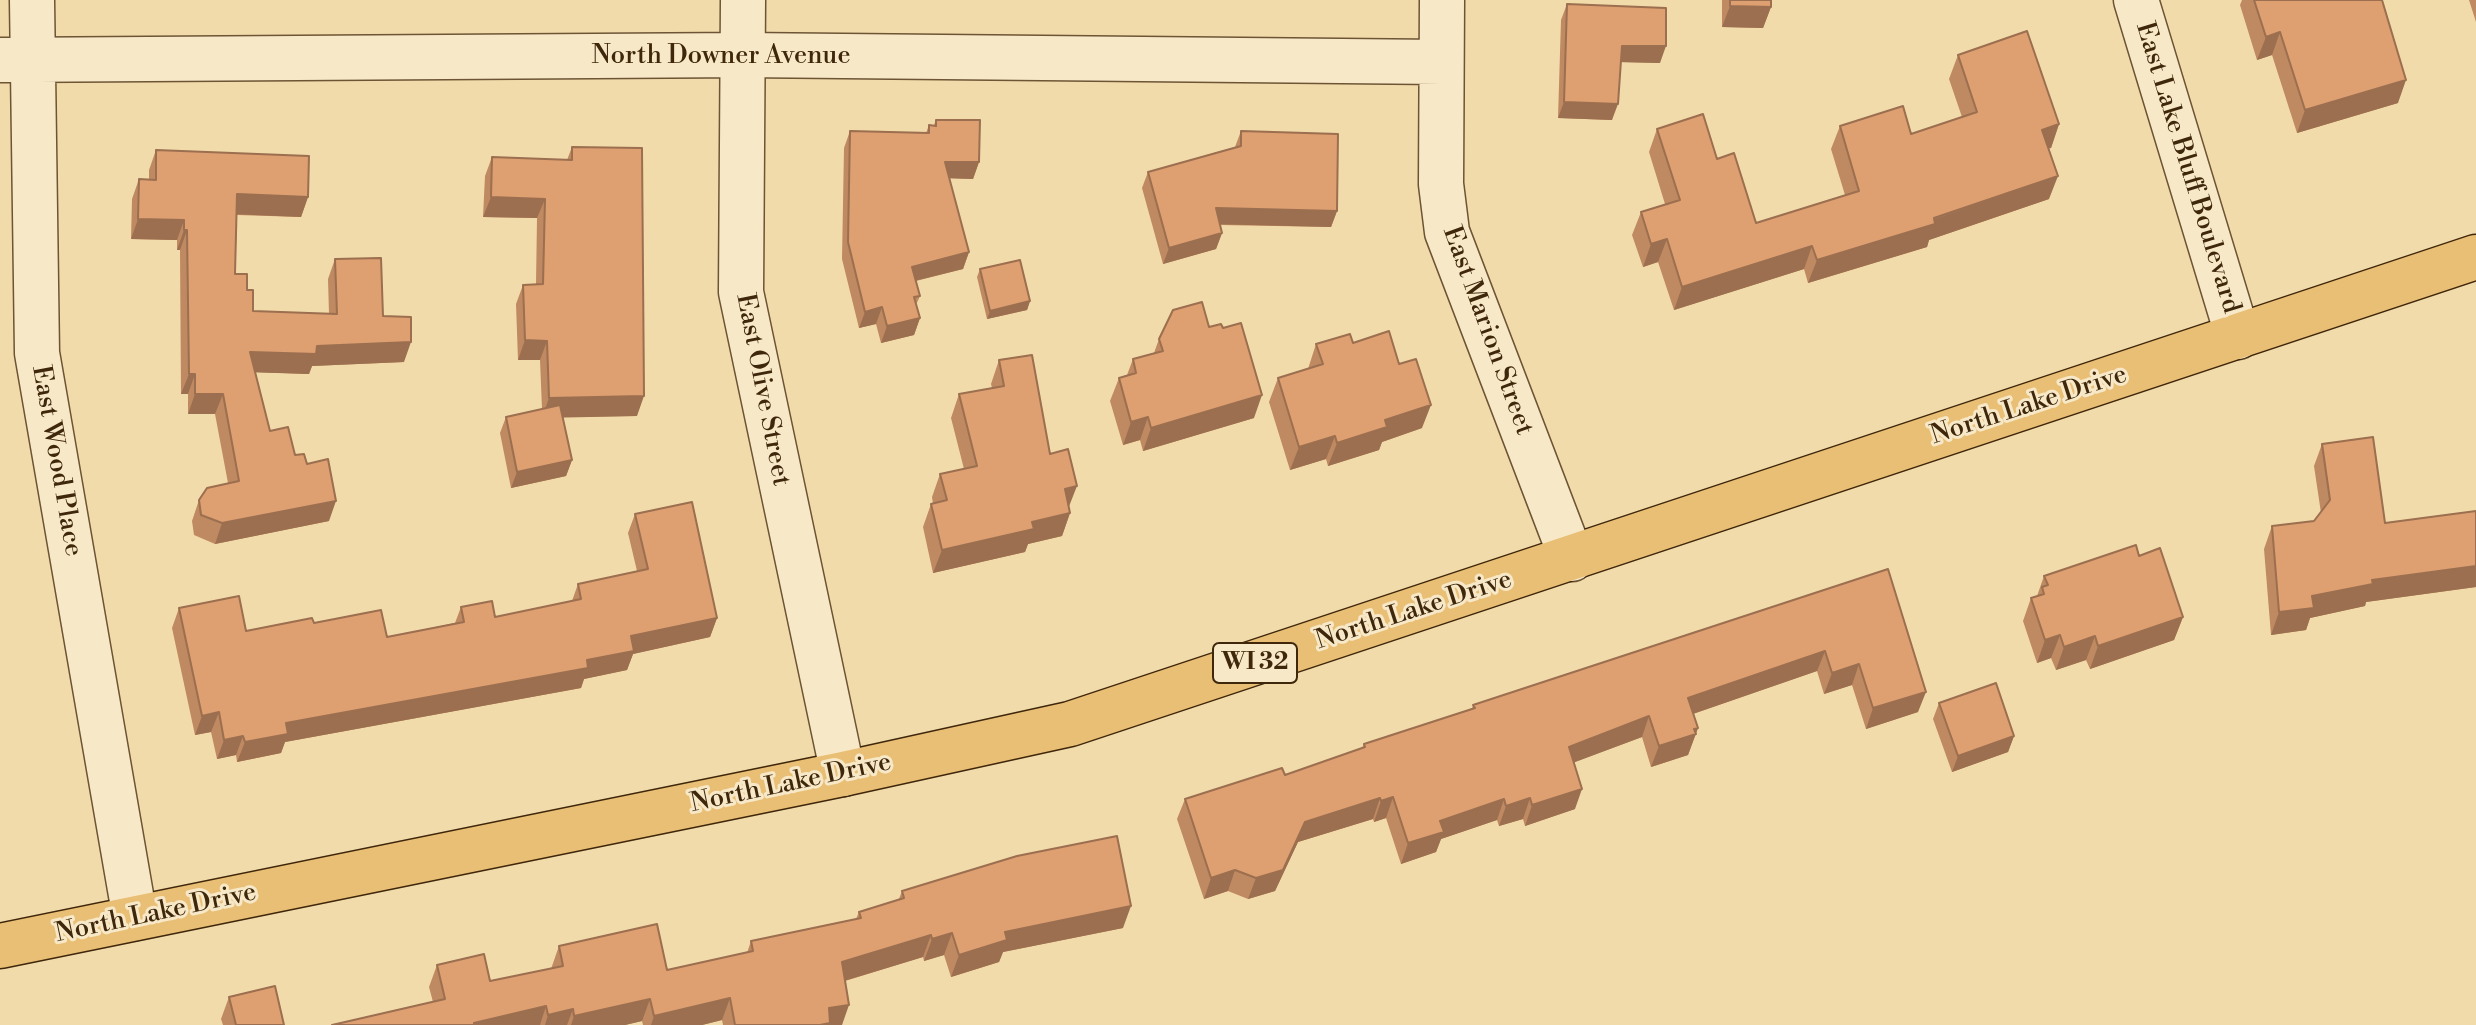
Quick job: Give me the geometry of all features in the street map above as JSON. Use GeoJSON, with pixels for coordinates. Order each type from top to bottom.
{"type":"FeatureCollection","features":[{"type":"Feature","properties":{"kind":"main road","name":"North Lake Drive"},"geometry":{"type":"LineString","coordinates":[[0,946],[843,774],[1070,724],[2476,257]]}},
{"type":"Feature","properties":{"kind":"street","name":"East Wood Place"},"geometry":{"type":"LineString","coordinates":[[32,0],[16,60],[37,353],[135,918]]}},
{"type":"Feature","properties":{"kind":"street","name":"East Olive Street"},"geometry":{"type":"LineString","coordinates":[[743,0],[741,292],[843,774]]}},
{"type":"Feature","properties":{"kind":"street","name":"East Marion Street"},"geometry":{"type":"LineString","coordinates":[[1442,0],[1441,184],[1447,232],[1572,559]]}},
{"type":"Feature","properties":{"kind":"street","name":"East Lake Bluff Boulevard"},"geometry":{"type":"LineString","coordinates":[[2136,0],[2238,337]]}},
{"type":"Feature","properties":{"kind":"street","name":"North Downer Avenue"},"geometry":{"type":"LineString","coordinates":[[16,60],[743,55],[1441,62]]}},
{"type":"Feature","properties":{"kind":"building"},"geometry":{"type":"Polygon","coordinates":[[[1730,0],[1771,0],[1771,7],[1730,6],[1730,0]]]}},
{"type":"Feature","properties":{"kind":"building"},"geometry":{"type":"Polygon","coordinates":[[[2254,0],[2382,0],[2406,80],[2305,110],[2280,32],[2266,37],[2254,0]]]}},
{"type":"Feature","properties":{"kind":"building"},"geometry":{"type":"Polygon","coordinates":[[[1567,4],[1666,8],[1666,46],[1622,46],[1618,104],[1564,102],[1567,4]]]}},
{"type":"Feature","properties":{"kind":"building"},"geometry":{"type":"Polygon","coordinates":[[[2027,31],[2059,124],[2042,130],[2058,176],[1934,218],[1935,224],[1817,260],[1812,246],[1682,287],[1667,239],[1651,244],[1641,212],[1680,200],[1657,129],[1703,114],[1717,159],[1734,153],[1756,223],[1859,191],[1840,126],[1903,106],[1911,134],[1977,112],[1958,55],[2027,31]]]}},
{"type":"Feature","properties":{"kind":"building"},"geometry":{"type":"Polygon","coordinates":[[[936,120],[980,120],[979,162],[945,162],[969,252],[912,267],[920,296],[914,297],[920,318],[887,326],[882,307],[865,312],[848,242],[850,131],[929,133],[929,125],[936,126],[936,120]]]}},
{"type":"Feature","properties":{"kind":"building"},"geometry":{"type":"Polygon","coordinates":[[[1241,131],[1338,134],[1337,211],[1216,208],[1222,233],[1169,248],[1148,172],[1241,146],[1241,131]]]}},
{"type":"Feature","properties":{"kind":"building"},"geometry":{"type":"Polygon","coordinates":[[[572,147],[642,148],[644,396],[549,398],[547,341],[525,340],[523,285],[543,284],[545,199],[491,197],[492,157],[572,160],[572,147]]]}},
{"type":"Feature","properties":{"kind":"building"},"geometry":{"type":"Polygon","coordinates":[[[156,150],[309,156],[308,197],[237,194],[235,274],[247,274],[247,290],[253,290],[253,311],[337,314],[335,259],[381,258],[383,316],[411,317],[411,342],[317,346],[316,354],[250,352],[270,431],[288,427],[295,455],[304,454],[307,464],[328,459],[336,501],[222,523],[201,515],[199,500],[207,488],[239,481],[223,394],[195,394],[195,374],[189,374],[187,230],[184,230],[184,220],[138,219],[139,179],[156,180],[156,150]]]}},
{"type":"Feature","properties":{"kind":"building"},"geometry":{"type":"Polygon","coordinates":[[[1020,260],[1030,301],[990,311],[980,269],[1020,260]]]}},
{"type":"Feature","properties":{"kind":"building"},"geometry":{"type":"Polygon","coordinates":[[[1202,302],[1209,327],[1221,324],[1223,328],[1241,323],[1262,395],[1151,428],[1148,417],[1131,422],[1119,378],[1136,373],[1133,359],[1163,351],[1159,339],[1173,310],[1202,302]]]}},
{"type":"Feature","properties":{"kind":"building"},"geometry":{"type":"Polygon","coordinates":[[[1389,331],[1399,364],[1416,359],[1431,405],[1385,420],[1387,427],[1337,443],[1335,436],[1299,447],[1278,378],[1323,364],[1316,344],[1350,334],[1353,343],[1389,331]]]}},
{"type":"Feature","properties":{"kind":"building"},"geometry":{"type":"Polygon","coordinates":[[[1032,355],[1050,454],[1068,449],[1077,486],[1065,489],[1070,513],[1032,522],[1034,529],[942,550],[931,504],[947,500],[940,474],[977,466],[959,394],[1004,386],[999,360],[1032,355]]]}},
{"type":"Feature","properties":{"kind":"building"},"geometry":{"type":"Polygon","coordinates":[[[560,405],[572,460],[517,472],[506,417],[560,405]]]}},
{"type":"Feature","properties":{"kind":"building"},"geometry":{"type":"Polygon","coordinates":[[[2373,437],[2385,523],[2476,511],[2476,566],[2372,580],[2373,584],[2312,596],[2314,608],[2279,612],[2272,526],[2314,521],[2330,500],[2322,444],[2373,437]]]}},
{"type":"Feature","properties":{"kind":"building"},"geometry":{"type":"Polygon","coordinates":[[[692,502],[717,618],[631,636],[634,651],[587,660],[588,668],[286,723],[288,734],[245,742],[243,736],[224,740],[219,712],[202,716],[179,608],[239,596],[246,631],[312,618],[314,623],[381,610],[387,637],[464,622],[461,607],[492,601],[495,617],[581,599],[578,584],[648,569],[635,514],[692,502]]]}},
{"type":"Feature","properties":{"kind":"building"},"geometry":{"type":"Polygon","coordinates":[[[2136,545],[2139,556],[2160,548],[2183,617],[2098,646],[2095,636],[2064,647],[2060,635],[2045,640],[2031,598],[2044,594],[2042,587],[2048,585],[2044,576],[2136,545]]]}},
{"type":"Feature","properties":{"kind":"building"},"geometry":{"type":"Polygon","coordinates":[[[1888,569],[1926,692],[1873,708],[1859,664],[1832,673],[1825,651],[1688,698],[1698,728],[1694,729],[1696,734],[1659,746],[1649,716],[1569,747],[1582,789],[1532,805],[1530,798],[1506,806],[1504,799],[1440,821],[1444,832],[1408,843],[1393,797],[1381,801],[1380,798],[1305,822],[1283,870],[1256,878],[1235,870],[1211,878],[1185,799],[1282,768],[1285,775],[1365,747],[1364,744],[1475,708],[1473,705],[1888,569]]]}},
{"type":"Feature","properties":{"kind":"building"},"geometry":{"type":"Polygon","coordinates":[[[1996,683],[2014,736],[1958,756],[1939,703],[1996,683]]]}},
{"type":"Feature","properties":{"kind":"building"},"geometry":{"type":"Polygon","coordinates":[[[1117,836],[1131,906],[1005,932],[1007,940],[959,955],[952,933],[932,939],[931,935],[842,962],[849,1005],[829,1008],[830,1023],[735,1025],[730,998],[654,1016],[650,999],[574,1016],[573,1009],[548,1015],[546,1006],[474,1025],[332,1025],[445,999],[437,965],[484,954],[490,981],[563,966],[559,946],[657,924],[667,970],[753,951],[751,941],[861,918],[859,912],[904,898],[902,891],[1017,856],[1117,836]]]}},
{"type":"Feature","properties":{"kind":"building"},"geometry":{"type":"Polygon","coordinates":[[[275,986],[284,1025],[236,1025],[229,997],[275,986]]]}}]}
